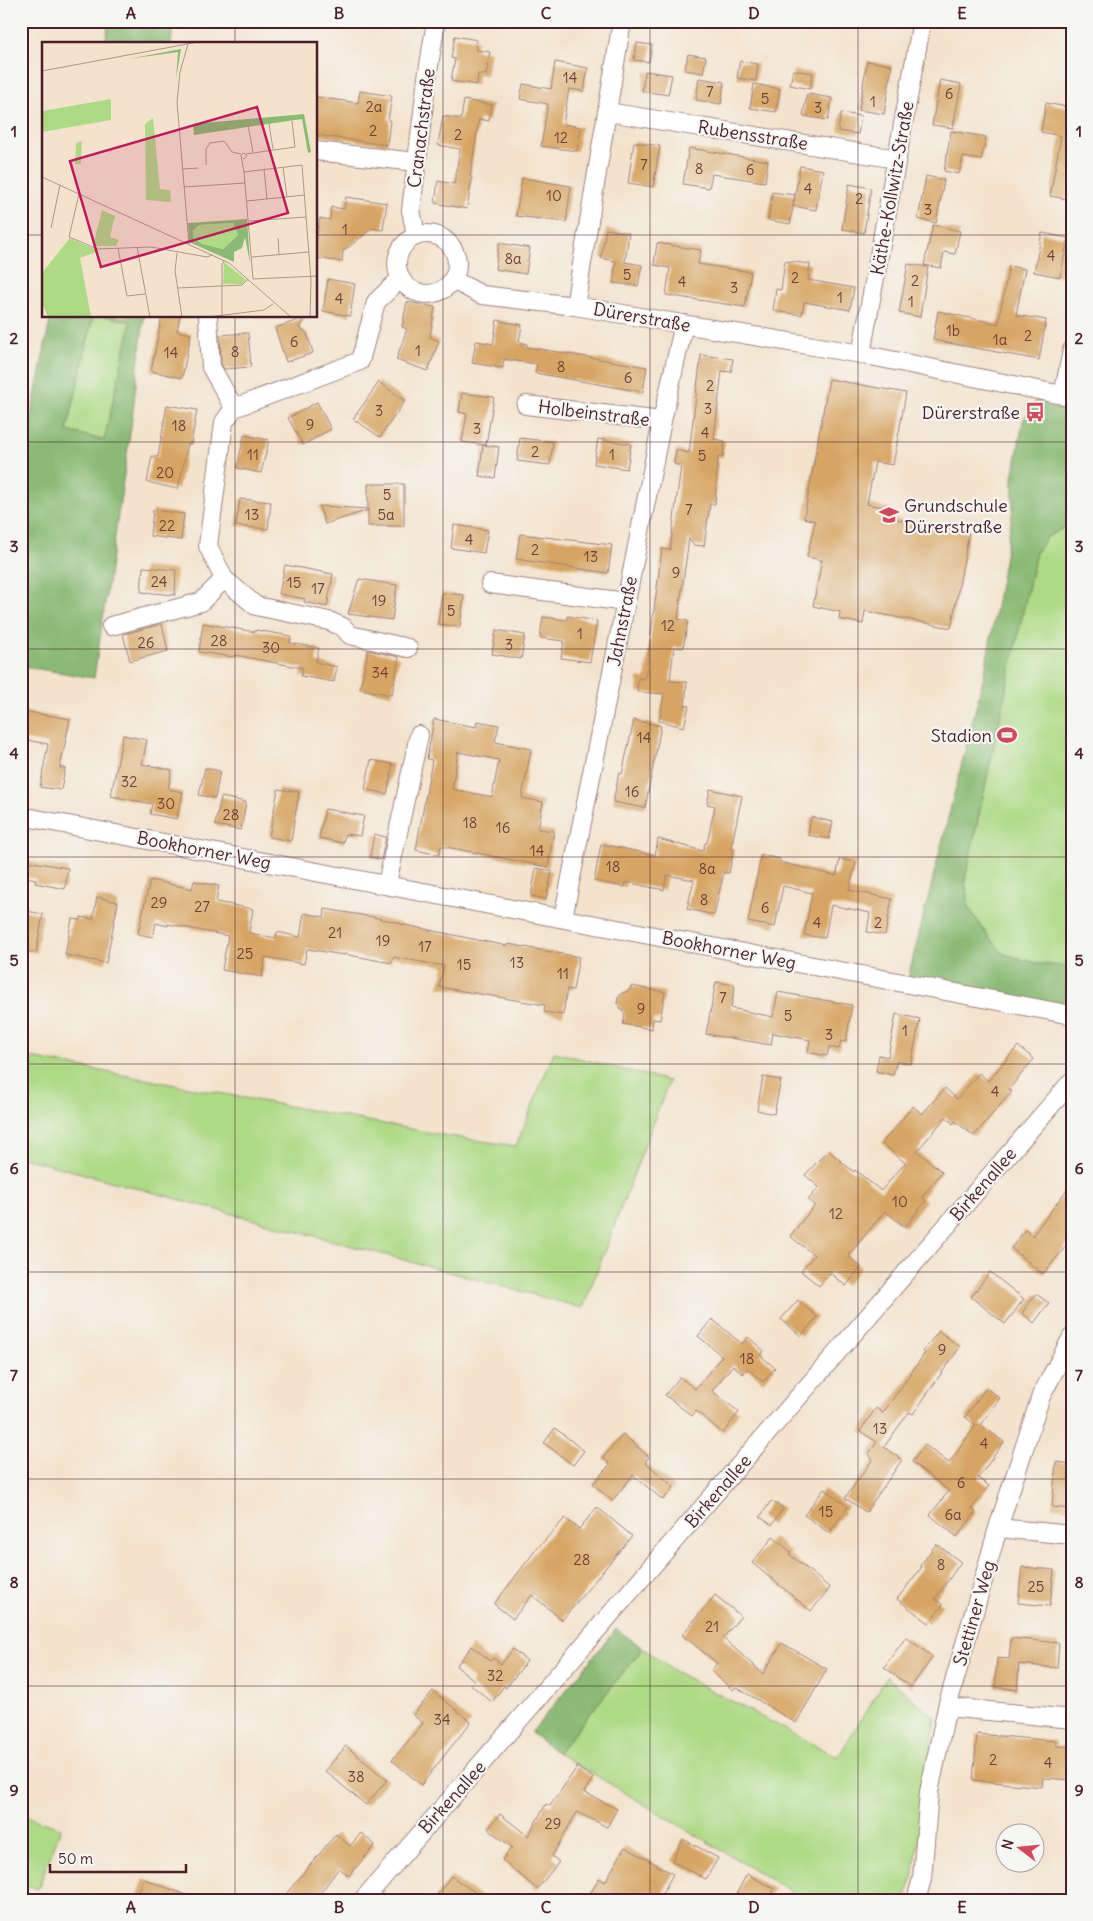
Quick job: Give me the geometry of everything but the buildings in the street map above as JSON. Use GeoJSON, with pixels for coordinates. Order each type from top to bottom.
{"type":"FeatureCollection","features":[{"type":"Feature","properties":{"kind":"street","name":"Cranachstraße"},"geometry":{"type":"LineString","coordinates":[[416,235],[411,210],[436,21]]}},
{"type":"Feature","properties":{"kind":"street","name":"Dürerstraße"},"geometry":{"type":"LineString","coordinates":[[575,306],[622,21]]}},
{"type":"Feature","properties":{"kind":"street","name":"Käthe-Kollwitz-Straße"},"geometry":{"type":"LineString","coordinates":[[861,354],[922,21]]}},
{"type":"Feature","properties":{"kind":"street","name":"Rubensstraße"},"geometry":{"type":"LineString","coordinates":[[608,112],[897,159]]}},
{"type":"Feature","properties":{"kind":"street"},"geometry":{"type":"LineString","coordinates":[[318,151],[416,162]]}},
{"type":"Feature","properties":{"kind":"street"},"geometry":{"type":"LineString","coordinates":[[427,233],[438,235],[447,240],[454,249],[457,259],[457,270],[453,280],[440,292],[431,294],[414,291],[400,280],[397,269],[398,253],[407,240],[416,235],[427,233]]}},
{"type":"Feature","properties":{"kind":"street"},"geometry":{"type":"LineString","coordinates":[[400,280],[376,302],[360,361],[234,408],[224,422],[208,546],[224,579],[256,606],[329,621],[344,627],[350,635],[408,648]]}},
{"type":"Feature","properties":{"kind":"street","name":"Dürerstraße"},"geometry":{"type":"LineString","coordinates":[[453,280],[482,294],[575,306],[861,354],[1067,397]]}},
{"type":"Feature","properties":{"kind":"street"},"geometry":{"type":"LineString","coordinates":[[208,318],[211,367],[234,408]]}},
{"type":"Feature","properties":{"kind":"street","name":"Jahnstraße"},"geometry":{"type":"LineString","coordinates":[[563,918],[662,422],[684,324]]}},
{"type":"Feature","properties":{"kind":"street"},"geometry":{"type":"LineString","coordinates":[[1067,397],[1072,350]]}},
{"type":"Feature","properties":{"kind":"street","name":"Holbeinstraße"},"geometry":{"type":"LineString","coordinates":[[526,405],[662,422]]}},
{"type":"Feature","properties":{"kind":"street"},"geometry":{"type":"LineString","coordinates":[[110,626],[200,602],[224,579]]}},
{"type":"Feature","properties":{"kind":"street"},"geometry":{"type":"LineString","coordinates":[[490,584],[626,602]]}},
{"type":"Feature","properties":{"kind":"street"},"geometry":{"type":"LineString","coordinates":[[387,884],[419,735]]}},
{"type":"Feature","properties":{"kind":"street","name":"Bookhorner Weg"},"geometry":{"type":"LineString","coordinates":[[21,816],[1072,1015]]}},
{"type":"Feature","properties":{"kind":"street","name":"Birkenallee"},"geometry":{"type":"LineString","coordinates":[[363,1900],[1072,1081]]}},
{"type":"Feature","properties":{"kind":"street","name":"Stettiner Weg"},"geometry":{"type":"LineString","coordinates":[[916,1900],[922,1879],[929,1792],[948,1707],[998,1528],[1041,1396],[1072,1336]]}},
{"type":"Feature","properties":{"kind":"street"},"geometry":{"type":"LineString","coordinates":[[998,1528],[1072,1535]]}},
{"type":"Feature","properties":{"kind":"street"},"geometry":{"type":"LineString","coordinates":[[948,1707],[1072,1719]]}},
{"type":"Feature","properties":{"kind":"green space"},"geometry":{"type":"Polygon","coordinates":[[[109,21],[174,21],[171,42],[105,42],[109,21]]]}},
{"type":"Feature","properties":{"kind":"green space"},"geometry":{"type":"Polygon","coordinates":[[[51,318],[93,318],[67,431],[104,440],[131,322],[114,318],[144,318],[131,427],[94,678],[21,666],[21,466],[51,318]]]}},
{"type":"Feature","properties":{"kind":"green space"},"geometry":{"type":"Polygon","coordinates":[[[93,318],[114,318],[131,322],[105,440],[67,432],[93,318]]]}},
{"type":"Feature","properties":{"kind":"green space"},"geometry":{"type":"Polygon","coordinates":[[[1037,400],[1072,407],[1072,523],[1047,537],[1036,552],[965,879],[968,907],[988,936],[1004,954],[1036,963],[1072,967],[1072,1008],[908,978],[985,671],[1013,509],[1013,478],[1023,421],[1037,400]]]}},
{"type":"Feature","properties":{"kind":"green space"},"geometry":{"type":"Polygon","coordinates":[[[1072,523],[1072,967],[1069,968],[1036,963],[1004,954],[988,936],[968,907],[965,879],[1036,552],[1047,537],[1072,523]]]}},
{"type":"Feature","properties":{"kind":"green space"},"geometry":{"type":"Polygon","coordinates":[[[554,1052],[669,1081],[583,1308],[21,1157],[21,1056],[448,1136],[516,1146],[554,1052]]]}},
{"type":"Feature","properties":{"kind":"green space"},"geometry":{"type":"Polygon","coordinates":[[[616,1629],[643,1648],[558,1753],[531,1733],[616,1629]]]}},
{"type":"Feature","properties":{"kind":"green space"},"geometry":{"type":"Polygon","coordinates":[[[643,1648],[674,1671],[838,1757],[887,1677],[936,1718],[913,1878],[904,1900],[805,1900],[558,1753],[643,1648]]]}},
{"type":"Feature","properties":{"kind":"green space"},"geometry":{"type":"Polygon","coordinates":[[[21,1815],[61,1828],[38,1889],[21,1883],[21,1815]]]}},
{"type":"Feature","properties":{"kind":"place","name":"Dürerstraße"},"geometry":{"type":"Point","coordinates":[1035,412]}},
{"type":"Feature","properties":{"kind":"place","name":"Grundschule Dürerstraße"},"geometry":{"type":"Point","coordinates":[889,515]}},
{"type":"Feature","properties":{"kind":"place","name":"Stadion"},"geometry":{"type":"Point","coordinates":[1007,735]}}]}
